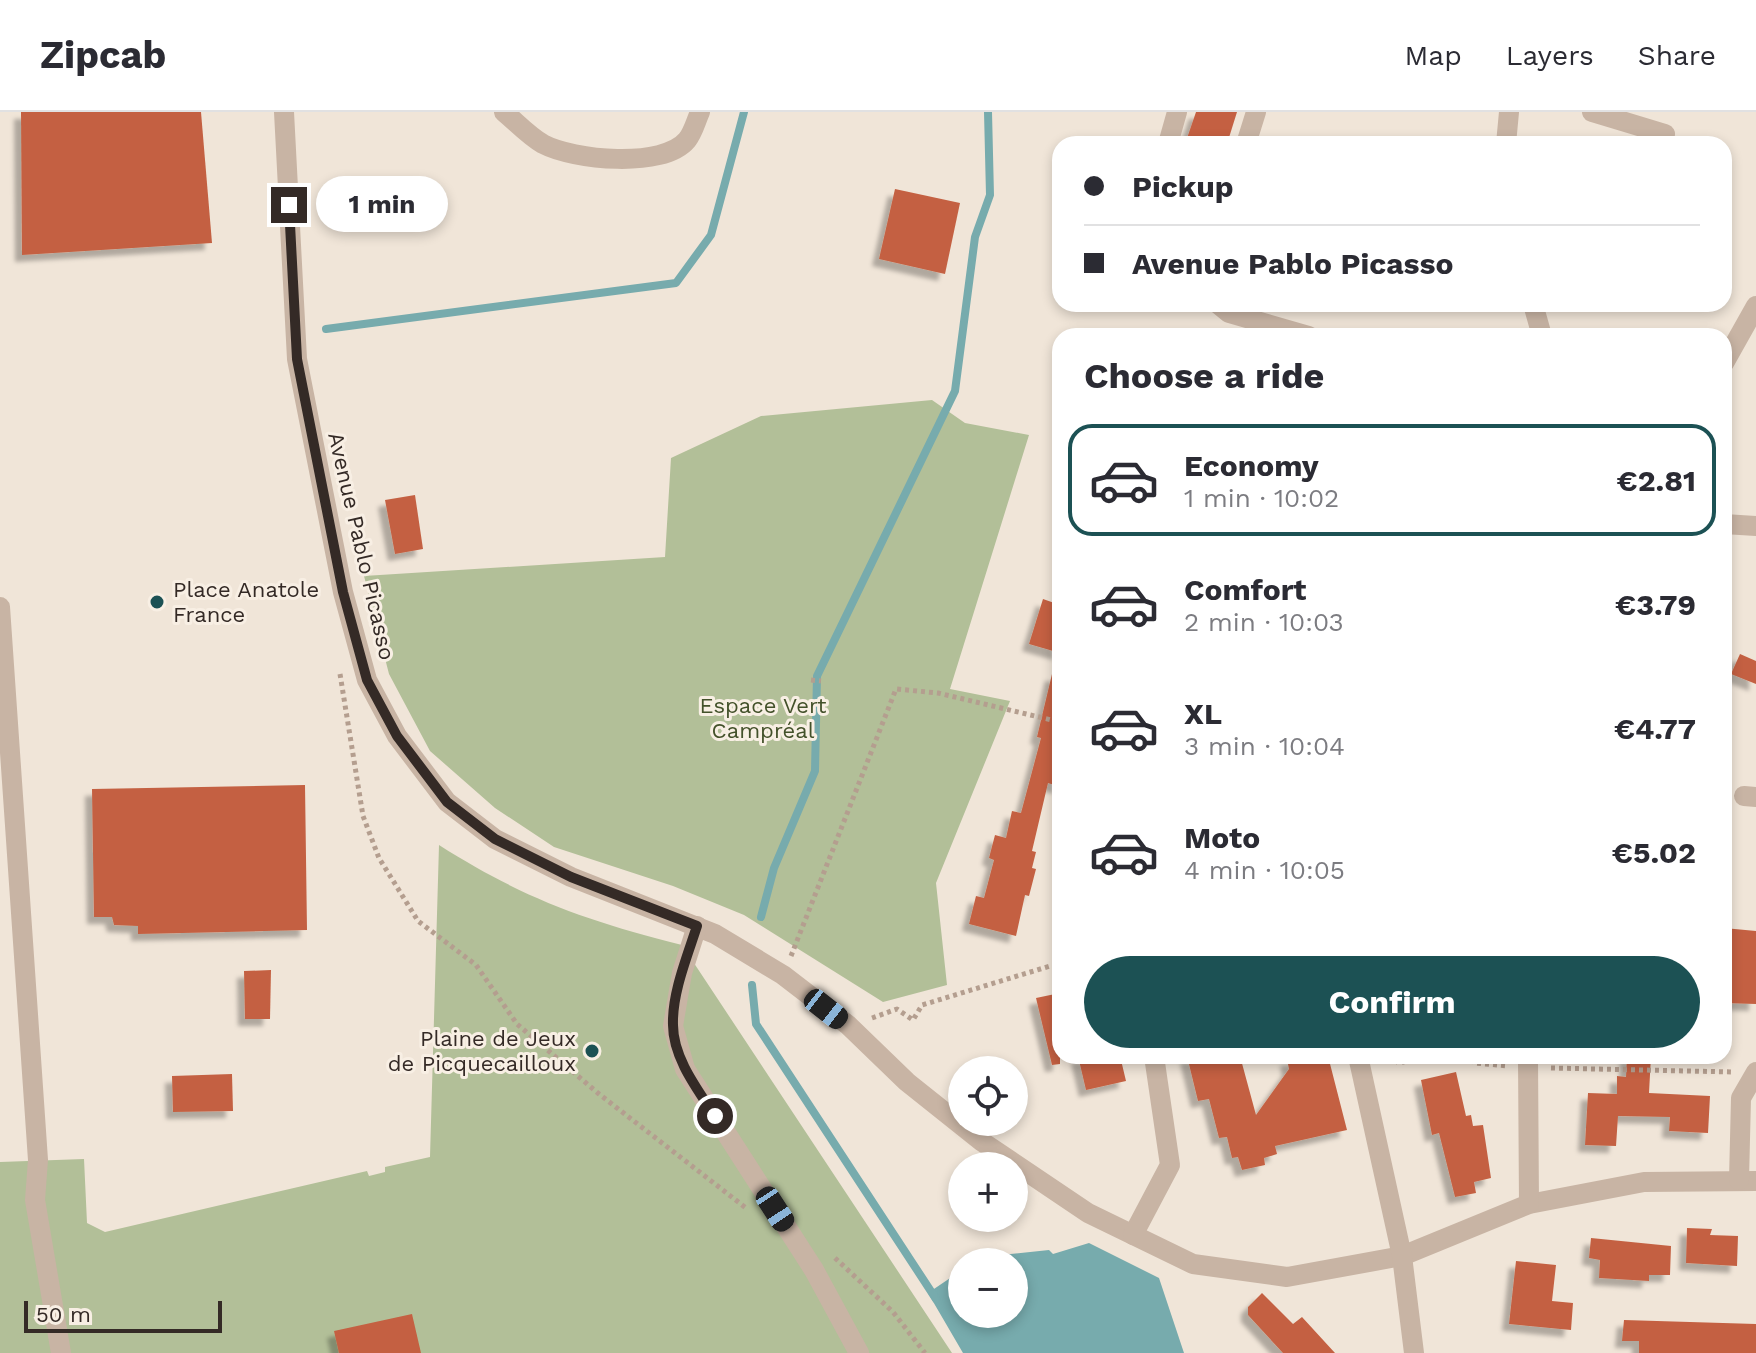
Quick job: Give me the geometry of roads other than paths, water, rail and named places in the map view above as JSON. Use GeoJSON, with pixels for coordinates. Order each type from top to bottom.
{"type":"FeatureCollection","features":[{"type":"Feature","properties":{"kind":"street","name":"Avenue Pablo Picasso"},"geometry":{"type":"LineString","coordinates":[[284,112],[297,359],[343,592],[367,680],[397,736],[447,802],[495,839],[571,877],[697,926],[783,975],[848,1025],[907,1082],[981,1141],[1088,1213],[1193,1264],[1287,1277],[1402,1256],[1529,1204],[1644,1182],[1748,1181]]}},
{"type":"Feature","properties":{"kind":"street"},"geometry":{"type":"LineString","coordinates":[[504,112],[541,143],[569,156],[597,158],[660,156],[686,141],[700,112]]}},
{"type":"Feature","properties":{"kind":"street"},"geometry":{"type":"LineString","coordinates":[[1170,136],[1177,112]]}},
{"type":"Feature","properties":{"kind":"street"},"geometry":{"type":"LineString","coordinates":[[1248,136],[1256,112]]}},
{"type":"Feature","properties":{"kind":"street"},"geometry":{"type":"LineString","coordinates":[[1507,136],[1509,112]]}},
{"type":"Feature","properties":{"kind":"street"},"geometry":{"type":"LineString","coordinates":[[1592,112],[1665,134]]}},
{"type":"Feature","properties":{"kind":"street"},"geometry":{"type":"LineString","coordinates":[[1732,349],[1756,306]]}},
{"type":"Feature","properties":{"kind":"street"},"geometry":{"type":"LineString","coordinates":[[1228,312],[1281,328]]}},
{"type":"Feature","properties":{"kind":"street"},"geometry":{"type":"LineString","coordinates":[[1732,524],[1756,526]]}},
{"type":"Feature","properties":{"kind":"street"},"geometry":{"type":"LineString","coordinates":[[0,607],[38,1160],[35,1200],[61,1353]]}},
{"type":"Feature","properties":{"kind":"street"},"geometry":{"type":"LineString","coordinates":[[697,926],[682,973],[673,1026],[685,1069],[814,1270],[859,1353]]}},
{"type":"Feature","properties":{"kind":"street"},"geometry":{"type":"LineString","coordinates":[[1133,1235],[1170,1165],[1155,1064]]}},
{"type":"Feature","properties":{"kind":"street"},"geometry":{"type":"LineString","coordinates":[[1360,1064],[1402,1256],[1414,1353]]}},
{"type":"Feature","properties":{"kind":"street"},"geometry":{"type":"LineString","coordinates":[[1528,1064],[1529,1204]]}},
{"type":"Feature","properties":{"kind":"street"},"geometry":{"type":"LineString","coordinates":[[1748,1181],[1741,1098],[1755,1072]]}},
{"type":"Feature","properties":{"kind":"water"},"geometry":{"type":"Polygon","coordinates":[[[1089,1243],[1159,1278],[1184,1353],[963,1353],[948,1328],[1028,1328],[1028,1252],[1049,1250],[1053,1254],[1089,1243]]]}},
{"type":"Feature","properties":{"kind":"water"},"geometry":{"type":"Polygon","coordinates":[[[948,1279],[948,1327],[928,1293],[948,1279]]]}},
{"type":"Feature","properties":{"kind":"waterway"},"geometry":{"type":"LineString","coordinates":[[326,329],[676,283],[711,235],[744,112]]}},
{"type":"Feature","properties":{"kind":"waterway"},"geometry":{"type":"LineString","coordinates":[[761,917],[774,868],[815,771],[817,676],[955,391],[975,237],[990,195],[988,112]]}},
{"type":"Feature","properties":{"kind":"waterway"},"geometry":{"type":"LineString","coordinates":[[752,985],[756,1024],[936,1299]]}},
{"type":"Feature","properties":{"kind":"place","name":"Place Anatole France"},"geometry":{"type":"Point","coordinates":[157,602]}},
{"type":"Feature","properties":{"kind":"place","name":"Plaine de Jeux de Picquecailloux"},"geometry":{"type":"Point","coordinates":[592,1051]}},
{"type":"Feature","properties":{"kind":"park label","name":"Espace Vert Campréal"},"geometry":{"type":"Point","coordinates":[763,718]}}]}
